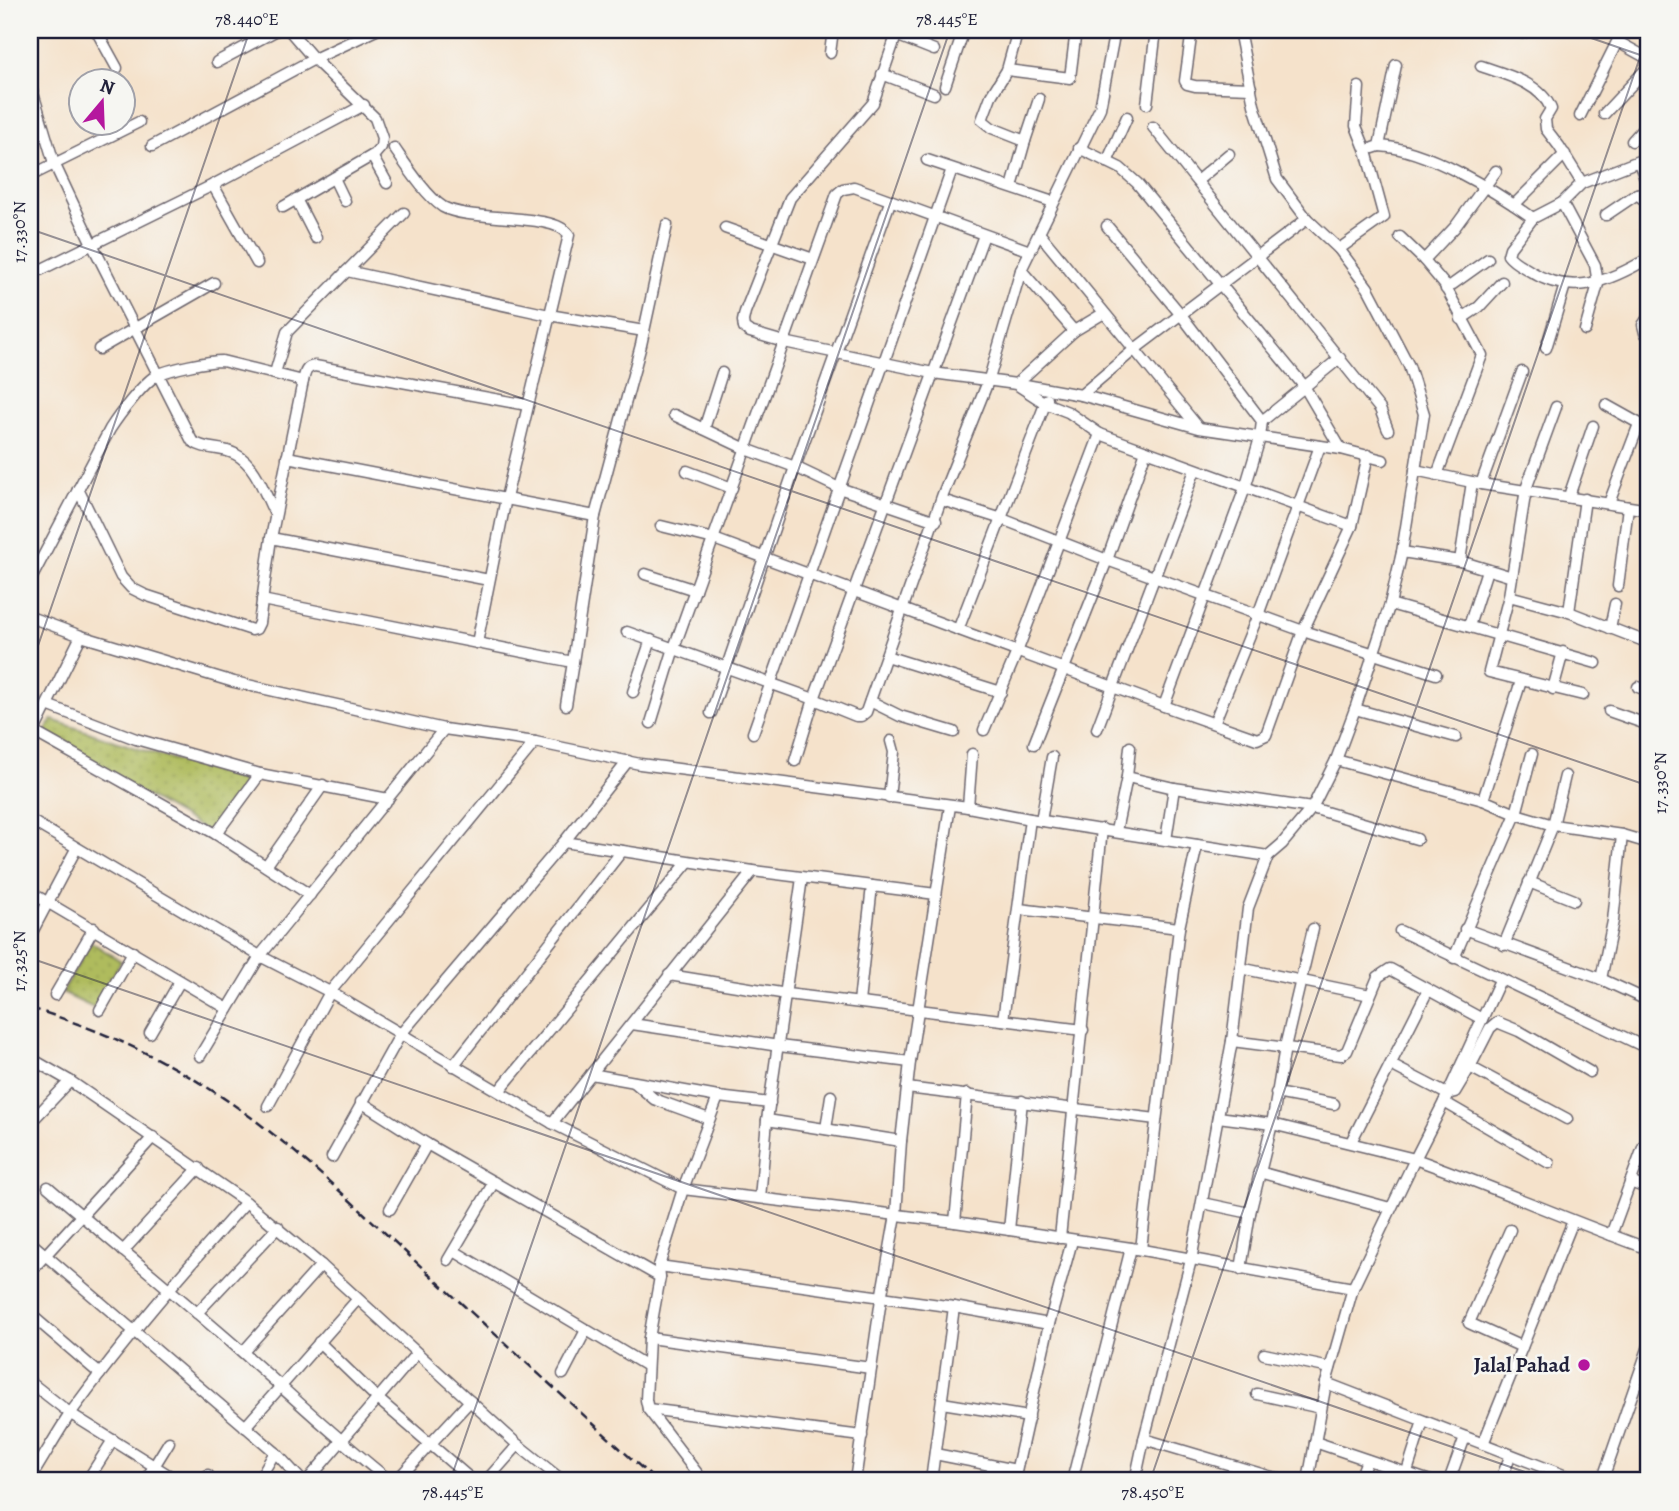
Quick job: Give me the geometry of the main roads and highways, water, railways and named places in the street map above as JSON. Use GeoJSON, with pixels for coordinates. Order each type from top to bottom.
{"type":"FeatureCollection","features":[{"type":"Feature","properties":{"kind":"railway"},"geometry":{"type":"LineString","coordinates":[[30,1008],[109,1036],[159,1060],[208,1088],[257,1122],[333,1185],[656,1481]]}},
{"type":"Feature","properties":{"kind":"place","name":"Jalal Pahad"},"geometry":{"type":"Point","coordinates":[1584,1365]}}]}
